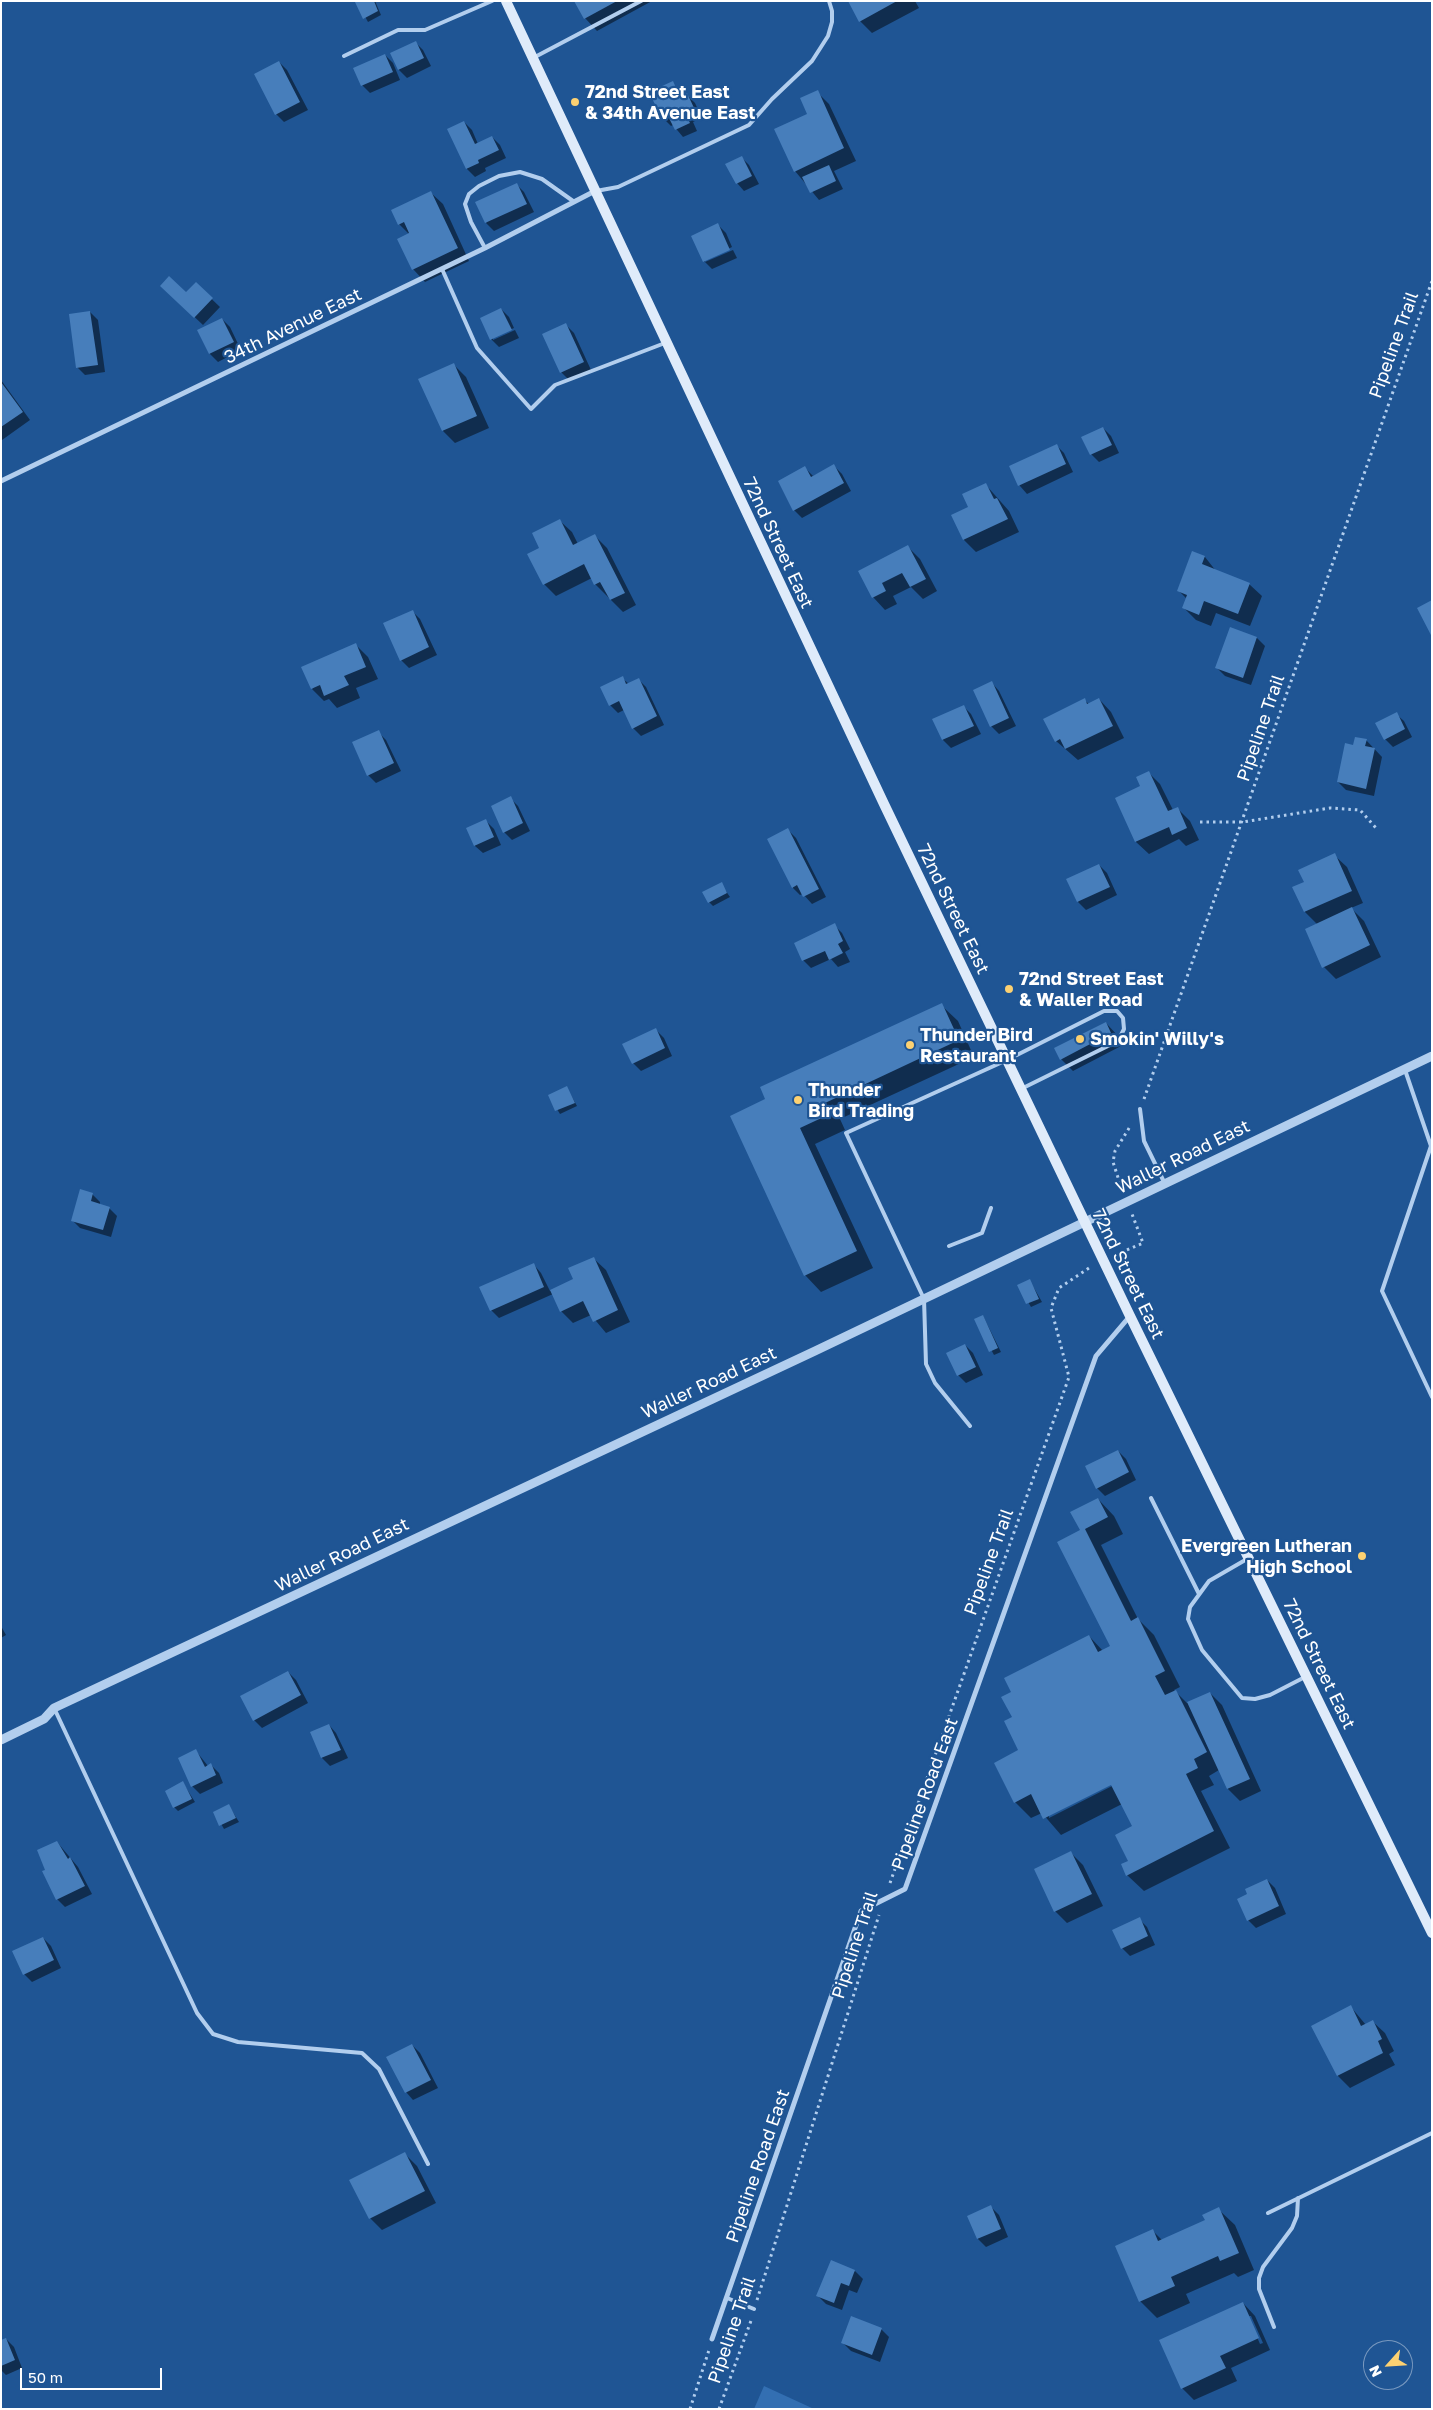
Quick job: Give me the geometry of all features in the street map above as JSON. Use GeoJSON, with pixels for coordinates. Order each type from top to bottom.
{"type":"FeatureCollection","features":[{"type":"Feature","properties":{"kind":"main road","name":"72nd Street East"},"geometry":{"type":"LineString","coordinates":[[506,1],[665,343],[1020,1088],[1432,1932]]}},
{"type":"Feature","properties":{"kind":"street","name":"34th Avenue East"},"geometry":{"type":"LineString","coordinates":[[1,481],[442,269],[595,191]]}},
{"type":"Feature","properties":{"kind":"street","name":"Waller Road East"},"geometry":{"type":"LineString","coordinates":[[1,1740],[44,1719],[54,1708],[207,1638],[924,1299],[1432,1056]]}},
{"type":"Feature","properties":{"kind":"street","name":"Pipeline Road East"},"geometry":{"type":"LineString","coordinates":[[712,2339],[861,1912],[906,1889],[1096,1356],[1130,1316]]}},
{"type":"Feature","properties":{"kind":"lane"},"geometry":{"type":"LineString","coordinates":[[344,56],[398,30],[425,30],[492,1]]}},
{"type":"Feature","properties":{"kind":"lane"},"geometry":{"type":"LineString","coordinates":[[533,58],[641,1]]}},
{"type":"Feature","properties":{"kind":"lane"},"geometry":{"type":"LineString","coordinates":[[595,191],[618,187],[748,125],[812,61],[822,47],[832,22],[832,11],[829,1]]}},
{"type":"Feature","properties":{"kind":"lane"},"geometry":{"type":"LineString","coordinates":[[485,248],[471,222],[465,204],[469,194],[478,186],[499,176],[520,172],[542,180],[574,201]]}},
{"type":"Feature","properties":{"kind":"lane"},"geometry":{"type":"LineString","coordinates":[[442,269],[477,348],[531,409],[556,385],[665,343]]}},
{"type":"Feature","properties":{"kind":"lane"},"geometry":{"type":"LineString","coordinates":[[970,1426],[935,1382],[926,1364],[924,1299],[846,1133],[1007,1060],[1104,1011],[1117,1011],[1124,1018],[1124,1029],[1118,1041],[1020,1088]]}},
{"type":"Feature","properties":{"kind":"lane"},"geometry":{"type":"LineString","coordinates":[[1404,1069],[1431,1146],[1382,1291],[1432,1397]]}},
{"type":"Feature","properties":{"kind":"lane"},"geometry":{"type":"LineString","coordinates":[[1140,1109],[1144,1141],[1165,1184]]}},
{"type":"Feature","properties":{"kind":"lane"},"geometry":{"type":"LineString","coordinates":[[949,1246],[982,1233],[991,1208]]}},
{"type":"Feature","properties":{"kind":"lane"},"geometry":{"type":"LineString","coordinates":[[1151,1498],[1199,1594]]}},
{"type":"Feature","properties":{"kind":"lane"},"geometry":{"type":"LineString","coordinates":[[1249,1558],[1209,1582],[1190,1607],[1188,1619],[1202,1650],[1242,1698],[1255,1699],[1270,1695],[1307,1676]]}},
{"type":"Feature","properties":{"kind":"lane"},"geometry":{"type":"LineString","coordinates":[[54,1708],[197,2013],[213,2034],[238,2042],[362,2053],[379,2069],[428,2164]]}},
{"type":"Feature","properties":{"kind":"lane"},"geometry":{"type":"LineString","coordinates":[[1268,2213],[1432,2133]]}},
{"type":"Feature","properties":{"kind":"lane"},"geometry":{"type":"LineString","coordinates":[[1274,2327],[1259,2289],[1259,2278],[1263,2268],[1292,2228],[1297,2216],[1298,2198]]}},
{"type":"Feature","properties":{"kind":"lane"},"geometry":{"type":"LineString","coordinates":[[727,2298],[754,2309]]}},
{"type":"Feature","properties":{"kind":"path","name":"Pipeline Trail"},"geometry":{"type":"LineString","coordinates":[[1118,1180],[1113,1162],[1115,1151],[1140,1109],[1243,822],[1432,281]]}},
{"type":"Feature","properties":{"kind":"path"},"geometry":{"type":"LineString","coordinates":[[1200,822],[1243,822],[1330,808],[1360,810],[1376,828]]}},
{"type":"Feature","properties":{"kind":"path"},"geometry":{"type":"LineString","coordinates":[[1131,1249],[1143,1243],[1136,1227]]}},
{"type":"Feature","properties":{"kind":"path","name":"Pipeline Trail"},"geometry":{"type":"LineString","coordinates":[[719,2409],[754,2309],[874,1928],[1069,1377],[1051,1308],[1059,1288],[1079,1274]]}},
{"type":"Feature","properties":{"kind":"path"},"geometry":{"type":"LineString","coordinates":[[690,2409],[712,2339]]}},
{"type":"Feature","properties":{"kind":"shaded area"},"geometry":{"type":"Polygon","coordinates":[[[764,2386],[814,2409],[754,2409],[764,2386]]]}},
{"type":"Feature","properties":{"kind":"building"},"geometry":{"type":"Polygon","coordinates":[[[374,1],[378,11],[363,19],[355,2],[374,1]]]}},
{"type":"Feature","properties":{"kind":"building"},"geometry":{"type":"Polygon","coordinates":[[[574,1],[617,1],[584,19],[574,1]]]}},
{"type":"Feature","properties":{"kind":"building"},"geometry":{"type":"Polygon","coordinates":[[[848,1],[897,1],[859,22],[848,1]]]}},
{"type":"Feature","properties":{"kind":"building"},"geometry":{"type":"Polygon","coordinates":[[[416,41],[424,58],[398,70],[390,53],[416,41]]]}},
{"type":"Feature","properties":{"kind":"building"},"geometry":{"type":"Polygon","coordinates":[[[385,54],[393,72],[361,86],[353,68],[385,54]]]}},
{"type":"Feature","properties":{"kind":"building"},"geometry":{"type":"Polygon","coordinates":[[[279,61],[300,102],[275,115],[254,74],[279,61]]]}},
{"type":"Feature","properties":{"kind":"building"},"geometry":{"type":"Polygon","coordinates":[[[673,81],[680,97],[687,93],[695,110],[685,114],[690,123],[675,130],[668,116],[662,119],[649,92],[673,81]]]}},
{"type":"Feature","properties":{"kind":"building"},"geometry":{"type":"Polygon","coordinates":[[[818,90],[844,148],[794,172],[774,129],[807,114],[800,98],[818,90]]]}},
{"type":"Feature","properties":{"kind":"building"},"geometry":{"type":"Polygon","coordinates":[[[464,121],[475,144],[492,136],[499,150],[478,160],[479,163],[466,169],[447,129],[464,121]]]}},
{"type":"Feature","properties":{"kind":"building"},"geometry":{"type":"Polygon","coordinates":[[[742,156],[752,176],[736,184],[725,164],[742,156]]]}},
{"type":"Feature","properties":{"kind":"building"},"geometry":{"type":"Polygon","coordinates":[[[829,165],[836,181],[810,193],[802,177],[829,165]]]}},
{"type":"Feature","properties":{"kind":"building"},"geometry":{"type":"Polygon","coordinates":[[[517,183],[527,204],[485,223],[475,202],[517,183]]]}},
{"type":"Feature","properties":{"kind":"building"},"geometry":{"type":"Polygon","coordinates":[[[431,191],[458,248],[412,270],[397,239],[409,233],[404,222],[398,225],[391,210],[431,191]]]}},
{"type":"Feature","properties":{"kind":"building"},"geometry":{"type":"Polygon","coordinates":[[[718,223],[730,250],[703,262],[691,236],[718,223]]]}},
{"type":"Feature","properties":{"kind":"building"},"geometry":{"type":"Polygon","coordinates":[[[169,276],[186,292],[196,282],[213,298],[194,318],[160,286],[169,276]]]}},
{"type":"Feature","properties":{"kind":"building"},"geometry":{"type":"Polygon","coordinates":[[[501,308],[512,330],[490,340],[480,318],[501,308]]]}},
{"type":"Feature","properties":{"kind":"building"},"geometry":{"type":"Polygon","coordinates":[[[90,311],[98,365],[76,368],[69,314],[90,311]]]}},
{"type":"Feature","properties":{"kind":"building"},"geometry":{"type":"Polygon","coordinates":[[[222,318],[234,342],[209,354],[197,330],[222,318]]]}},
{"type":"Feature","properties":{"kind":"building"},"geometry":{"type":"Polygon","coordinates":[[[566,323],[584,362],[560,373],[542,334],[566,323]]]}},
{"type":"Feature","properties":{"kind":"building"},"geometry":{"type":"Polygon","coordinates":[[[454,363],[477,416],[442,431],[418,379],[454,363]]]}},
{"type":"Feature","properties":{"kind":"building"},"geometry":{"type":"Polygon","coordinates":[[[1,382],[23,412],[1,427],[1,382]]]}},
{"type":"Feature","properties":{"kind":"building"},"geometry":{"type":"Polygon","coordinates":[[[1103,427],[1112,445],[1090,455],[1081,437],[1103,427]]]}},
{"type":"Feature","properties":{"kind":"building"},"geometry":{"type":"Polygon","coordinates":[[[1057,444],[1066,464],[1018,486],[1009,466],[1057,444]]]}},
{"type":"Feature","properties":{"kind":"building"},"geometry":{"type":"Polygon","coordinates":[[[834,464],[844,483],[793,511],[778,481],[805,466],[811,477],[834,464]]]}},
{"type":"Feature","properties":{"kind":"building"},"geometry":{"type":"Polygon","coordinates":[[[986,483],[994,499],[997,498],[1008,519],[963,540],[951,515],[968,507],[962,494],[986,483]]]}},
{"type":"Feature","properties":{"kind":"building"},"geometry":{"type":"Polygon","coordinates":[[[560,519],[573,545],[595,534],[625,593],[610,600],[600,582],[594,585],[584,564],[543,585],[527,554],[539,548],[532,533],[560,519]]]}},
{"type":"Feature","properties":{"kind":"building"},"geometry":{"type":"Polygon","coordinates":[[[908,545],[926,579],[910,587],[902,573],[882,583],[886,591],[872,598],[858,571],[908,545]]]}},
{"type":"Feature","properties":{"kind":"building"},"geometry":{"type":"Polygon","coordinates":[[[1192,551],[1205,556],[1202,564],[1250,583],[1238,614],[1204,601],[1199,615],[1182,608],[1187,595],[1177,591],[1192,551]]]}},
{"type":"Feature","properties":{"kind":"building"},"geometry":{"type":"Polygon","coordinates":[[[1432,600],[1432,637],[1417,608],[1432,600]]]}},
{"type":"Feature","properties":{"kind":"building"},"geometry":{"type":"Polygon","coordinates":[[[413,610],[429,647],[400,661],[383,623],[413,610]]]}},
{"type":"Feature","properties":{"kind":"building"},"geometry":{"type":"Polygon","coordinates":[[[1230,627],[1257,637],[1243,678],[1215,668],[1230,627]]]}},
{"type":"Feature","properties":{"kind":"building"},"geometry":{"type":"Polygon","coordinates":[[[356,643],[366,667],[344,676],[349,685],[324,696],[320,685],[311,689],[301,667],[356,643]]]}},
{"type":"Feature","properties":{"kind":"building"},"geometry":{"type":"Polygon","coordinates":[[[623,676],[626,684],[639,678],[657,716],[632,729],[619,701],[609,706],[600,687],[623,676]]]}},
{"type":"Feature","properties":{"kind":"building"},"geometry":{"type":"Polygon","coordinates":[[[992,681],[1009,718],[990,727],[973,690],[992,681]]]}},
{"type":"Feature","properties":{"kind":"building"},"geometry":{"type":"Polygon","coordinates":[[[1085,698],[1087,704],[1099,698],[1113,726],[1065,749],[1060,739],[1055,742],[1043,719],[1085,698]]]}},
{"type":"Feature","properties":{"kind":"building"},"geometry":{"type":"Polygon","coordinates":[[[964,705],[974,726],[942,740],[932,719],[964,705]]]}},
{"type":"Feature","properties":{"kind":"building"},"geometry":{"type":"Polygon","coordinates":[[[1397,712],[1405,729],[1384,740],[1375,723],[1397,712]]]}},
{"type":"Feature","properties":{"kind":"building"},"geometry":{"type":"Polygon","coordinates":[[[379,730],[394,763],[367,776],[352,742],[379,730]]]}},
{"type":"Feature","properties":{"kind":"building"},"geometry":{"type":"Polygon","coordinates":[[[1355,737],[1367,739],[1365,746],[1375,748],[1366,789],[1337,782],[1345,743],[1353,745],[1355,737]]]}},
{"type":"Feature","properties":{"kind":"building"},"geometry":{"type":"Polygon","coordinates":[[[1149,771],[1168,811],[1178,807],[1187,828],[1172,835],[1169,827],[1135,842],[1115,798],[1140,786],[1136,777],[1149,771]]]}},
{"type":"Feature","properties":{"kind":"building"},"geometry":{"type":"Polygon","coordinates":[[[511,796],[523,823],[503,833],[491,806],[511,796]]]}},
{"type":"Feature","properties":{"kind":"building"},"geometry":{"type":"Polygon","coordinates":[[[486,819],[494,837],[474,846],[466,828],[486,819]]]}},
{"type":"Feature","properties":{"kind":"building"},"geometry":{"type":"Polygon","coordinates":[[[788,828],[819,889],[803,897],[797,885],[792,888],[767,839],[788,828]]]}},
{"type":"Feature","properties":{"kind":"building"},"geometry":{"type":"Polygon","coordinates":[[[1335,853],[1352,891],[1304,912],[1292,887],[1304,882],[1298,870],[1335,853]]]}},
{"type":"Feature","properties":{"kind":"building"},"geometry":{"type":"Polygon","coordinates":[[[1099,864],[1110,887],[1077,902],[1066,879],[1099,864]]]}},
{"type":"Feature","properties":{"kind":"building"},"geometry":{"type":"Polygon","coordinates":[[[722,882],[727,893],[708,903],[702,892],[722,882]]]}},
{"type":"Feature","properties":{"kind":"building"},"geometry":{"type":"Polygon","coordinates":[[[1352,907],[1370,945],[1322,968],[1305,929],[1352,907]]]}},
{"type":"Feature","properties":{"kind":"building"},"geometry":{"type":"Polygon","coordinates":[[[835,923],[843,941],[838,944],[843,953],[829,960],[825,951],[802,961],[794,943],[835,923]]]}},
{"type":"Feature","properties":{"kind":"building"},"geometry":{"type":"Polygon","coordinates":[[[942,1003],[959,1040],[825,1103],[830,1114],[800,1128],[857,1251],[804,1276],[730,1116],[765,1099],[760,1087],[942,1003]]]}},
{"type":"Feature","properties":{"kind":"building"},"geometry":{"type":"Polygon","coordinates":[[[1106,1022],[1111,1033],[1060,1060],[1054,1048],[1106,1022]]]}},
{"type":"Feature","properties":{"kind":"building"},"geometry":{"type":"Polygon","coordinates":[[[656,1028],[665,1048],[632,1064],[622,1044],[656,1028]]]}},
{"type":"Feature","properties":{"kind":"building"},"geometry":{"type":"Polygon","coordinates":[[[567,1086],[575,1103],[555,1111],[548,1095],[567,1086]]]}},
{"type":"Feature","properties":{"kind":"building"},"geometry":{"type":"Polygon","coordinates":[[[80,1189],[93,1193],[91,1201],[110,1207],[103,1230],[71,1221],[80,1189]]]}},
{"type":"Feature","properties":{"kind":"building"},"geometry":{"type":"Polygon","coordinates":[[[594,1257],[618,1310],[593,1322],[583,1301],[560,1312],[550,1290],[573,1279],[568,1268],[594,1257]]]}},
{"type":"Feature","properties":{"kind":"building"},"geometry":{"type":"Polygon","coordinates":[[[534,1263],[544,1287],[490,1311],[479,1287],[534,1263]]]}},
{"type":"Feature","properties":{"kind":"building"},"geometry":{"type":"Polygon","coordinates":[[[1030,1279],[1039,1299],[1026,1304],[1017,1285],[1030,1279]]]}},
{"type":"Feature","properties":{"kind":"building"},"geometry":{"type":"Polygon","coordinates":[[[983,1315],[998,1348],[989,1352],[974,1319],[983,1315]]]}},
{"type":"Feature","properties":{"kind":"building"},"geometry":{"type":"Polygon","coordinates":[[[965,1344],[976,1367],[957,1376],[946,1353],[965,1344]]]}},
{"type":"Feature","properties":{"kind":"building"},"geometry":{"type":"Polygon","coordinates":[[[1118,1450],[1129,1472],[1096,1489],[1085,1466],[1118,1450]]]}},
{"type":"Feature","properties":{"kind":"building"},"geometry":{"type":"Polygon","coordinates":[[[1098,1498],[1108,1517],[1085,1529],[1131,1621],[1138,1617],[1165,1671],[1155,1676],[1165,1695],[1176,1690],[1207,1752],[1194,1759],[1198,1768],[1186,1774],[1214,1831],[1126,1876],[1121,1864],[1128,1861],[1115,1835],[1132,1826],[1111,1785],[1043,1819],[1031,1794],[1014,1803],[994,1763],[1018,1750],[1004,1721],[1012,1717],[1001,1697],[1011,1692],[1004,1678],[1089,1635],[1098,1652],[1110,1646],[1057,1542],[1080,1530],[1070,1512],[1098,1498]]]}},
{"type":"Feature","properties":{"kind":"building"},"geometry":{"type":"Polygon","coordinates":[[[288,1671],[301,1695],[253,1721],[240,1696],[288,1671]]]}},
{"type":"Feature","properties":{"kind":"building"},"geometry":{"type":"Polygon","coordinates":[[[1210,1692],[1250,1779],[1227,1789],[1187,1702],[1210,1692]]]}},
{"type":"Feature","properties":{"kind":"building"},"geometry":{"type":"Polygon","coordinates":[[[329,1724],[341,1750],[321,1758],[310,1732],[329,1724]]]}},
{"type":"Feature","properties":{"kind":"building"},"geometry":{"type":"Polygon","coordinates":[[[196,1749],[205,1767],[211,1763],[216,1775],[191,1787],[178,1758],[196,1749]]]}},
{"type":"Feature","properties":{"kind":"building"},"geometry":{"type":"Polygon","coordinates":[[[183,1781],[192,1799],[173,1808],[165,1791],[183,1781]]]}},
{"type":"Feature","properties":{"kind":"building"},"geometry":{"type":"Polygon","coordinates":[[[229,1804],[236,1818],[219,1826],[213,1812],[229,1804]]]}},
{"type":"Feature","properties":{"kind":"building"},"geometry":{"type":"Polygon","coordinates":[[[57,1841],[68,1859],[70,1857],[85,1886],[56,1900],[42,1871],[45,1870],[37,1850],[57,1841]]]}},
{"type":"Feature","properties":{"kind":"building"},"geometry":{"type":"Polygon","coordinates":[[[1071,1851],[1092,1894],[1054,1912],[1034,1869],[1071,1851]]]}},
{"type":"Feature","properties":{"kind":"building"},"geometry":{"type":"Polygon","coordinates":[[[1267,1879],[1279,1906],[1247,1921],[1237,1899],[1247,1894],[1245,1889],[1267,1879]]]}},
{"type":"Feature","properties":{"kind":"building"},"geometry":{"type":"Polygon","coordinates":[[[1140,1917],[1148,1936],[1121,1949],[1112,1930],[1140,1917]]]}},
{"type":"Feature","properties":{"kind":"building"},"geometry":{"type":"Polygon","coordinates":[[[43,1937],[54,1960],[23,1975],[12,1951],[43,1937]]]}},
{"type":"Feature","properties":{"kind":"building"},"geometry":{"type":"Polygon","coordinates":[[[1351,2005],[1361,2026],[1373,2020],[1382,2039],[1378,2041],[1383,2053],[1337,2076],[1311,2026],[1351,2005]]]}},
{"type":"Feature","properties":{"kind":"building"},"geometry":{"type":"Polygon","coordinates":[[[412,2044],[431,2080],[405,2093],[386,2057],[412,2044]]]}},
{"type":"Feature","properties":{"kind":"building"},"geometry":{"type":"Polygon","coordinates":[[[405,2152],[425,2191],[369,2219],[349,2180],[405,2152]]]}},
{"type":"Feature","properties":{"kind":"building"},"geometry":{"type":"Polygon","coordinates":[[[991,2205],[1001,2229],[977,2239],[967,2216],[991,2205]]]}},
{"type":"Feature","properties":{"kind":"building"},"geometry":{"type":"Polygon","coordinates":[[[1219,2207],[1239,2253],[1220,2261],[1218,2256],[1171,2277],[1175,2286],[1139,2302],[1115,2246],[1153,2229],[1158,2241],[1205,2220],[1202,2215],[1219,2207]]]}},
{"type":"Feature","properties":{"kind":"building"},"geometry":{"type":"Polygon","coordinates":[[[831,2260],[855,2270],[849,2286],[841,2283],[834,2303],[816,2296],[831,2260]]]}},
{"type":"Feature","properties":{"kind":"building"},"geometry":{"type":"Polygon","coordinates":[[[1243,2302],[1259,2338],[1220,2356],[1226,2368],[1181,2389],[1159,2340],[1243,2302]]]}},
{"type":"Feature","properties":{"kind":"building"},"geometry":{"type":"Polygon","coordinates":[[[851,2316],[882,2328],[872,2355],[841,2343],[851,2316]]]}},
{"type":"Feature","properties":{"kind":"building"},"geometry":{"type":"Polygon","coordinates":[[[6,2338],[15,2360],[1,2366],[1,2340],[6,2338]]]}},
{"type":"Feature","properties":{"kind":"place","name":"72nd Street East & 34th Avenue East"},"geometry":{"type":"Point","coordinates":[575,102]}},
{"type":"Feature","properties":{"kind":"place","name":"72nd Street East & Waller Road"},"geometry":{"type":"Point","coordinates":[1009,989]}},
{"type":"Feature","properties":{"kind":"place","name":"Smokin' Willy's"},"geometry":{"type":"Point","coordinates":[1080,1039]}},
{"type":"Feature","properties":{"kind":"place","name":"Thunder Bird Restaurant"},"geometry":{"type":"Point","coordinates":[910,1045]}},
{"type":"Feature","properties":{"kind":"place","name":"Thunder Bird Trading"},"geometry":{"type":"Point","coordinates":[798,1100]}},
{"type":"Feature","properties":{"kind":"place","name":"Evergreen Lutheran High School"},"geometry":{"type":"Point","coordinates":[1362,1556]}}]}
